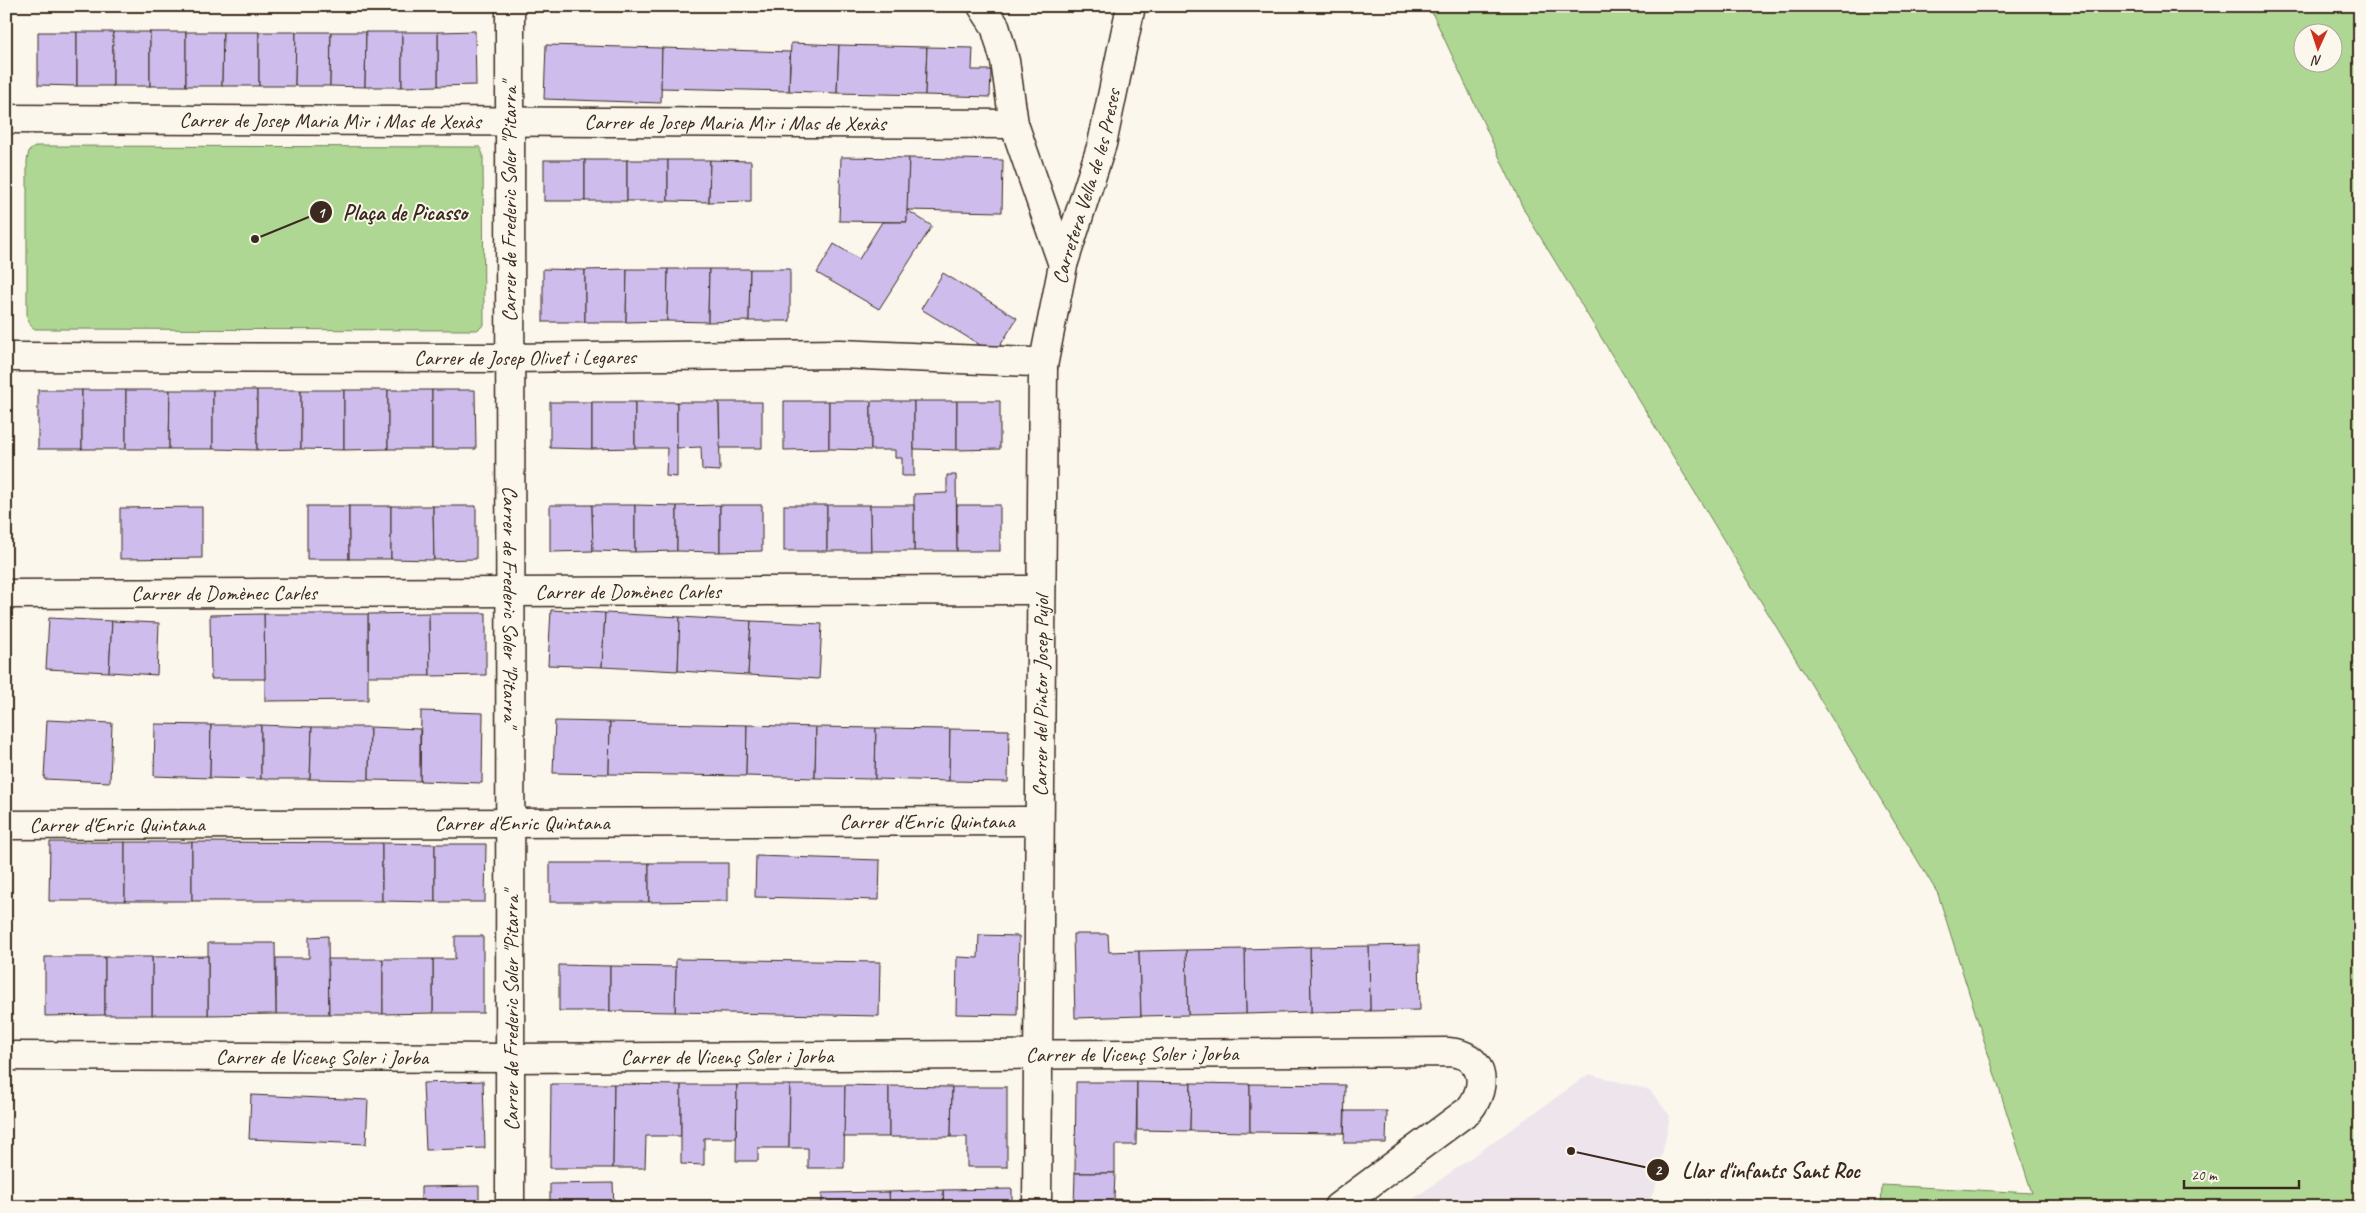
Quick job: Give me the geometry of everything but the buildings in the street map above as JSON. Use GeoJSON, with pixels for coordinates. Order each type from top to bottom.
{"type":"FeatureCollection","features":[{"type":"Feature","properties":{"kind":"street","name":"Carrer de Frederic Soler \"Pitarra\""},"geometry":{"type":"LineString","coordinates":[[510,6],[509,358],[512,823],[510,1207]]}},
{"type":"Feature","properties":{"kind":"street"},"geometry":{"type":"LineString","coordinates":[[982,6],[995,26],[1005,61],[1014,124],[1063,265]]}},
{"type":"Feature","properties":{"kind":"street","name":"Carretera Vella de les Preses"},"geometry":{"type":"LineString","coordinates":[[1043,366],[1063,265],[1102,144],[1131,6]]}},
{"type":"Feature","properties":{"kind":"street","name":"Carrer de Josep Maria Mir i Mas de Xexàs"},"geometry":{"type":"LineString","coordinates":[[6,119],[1014,124]]}},
{"type":"Feature","properties":{"kind":"street","name":"Carrer de Josep Olivet i Legares"},"geometry":{"type":"LineString","coordinates":[[6,357],[509,358],[840,354],[1032,362],[1043,366]]}},
{"type":"Feature","properties":{"kind":"street","name":"Carrer del Pintor Josep Pujol"},"geometry":{"type":"LineString","coordinates":[[1037,1207],[1038,821],[1043,366]]}},
{"type":"Feature","properties":{"kind":"street","name":"Carrer de Domènec Carles"},"geometry":{"type":"LineString","coordinates":[[6,594],[1040,590]]}},
{"type":"Feature","properties":{"kind":"street","name":"Carrer d'Enric Quintana"},"geometry":{"type":"LineString","coordinates":[[6,825],[1038,821]]}},
{"type":"Feature","properties":{"kind":"street","name":"Carrer de Vicenç Soler i Jorba"},"geometry":{"type":"LineString","coordinates":[[6,1056],[511,1058],[1448,1052],[1459,1053],[1470,1058],[1480,1070],[1481,1085],[1478,1100],[1469,1110],[1338,1207]]}},
{"type":"Feature","properties":{"kind":"shaded area"},"geometry":{"type":"Polygon","coordinates":[[[1589,1074],[1650,1090],[1670,1116],[1656,1186],[1647,1207],[1402,1207],[1589,1074]]]}},
{"type":"Feature","properties":{"kind":"green space"},"geometry":{"type":"Polygon","coordinates":[[[1429,6],[2360,6],[2360,1207],[1881,1207],[1882,1185],[2032,1193],[1938,894],[1524,210],[1429,6]]]}},
{"type":"Feature","properties":{"kind":"green space"},"geometry":{"type":"Polygon","coordinates":[[[36,146],[480,147],[483,155],[484,325],[477,330],[35,329],[31,326],[27,317],[27,161],[29,151],[36,146]]]}},
{"type":"Feature","properties":{"kind":"place","name":"Plaça de Picasso"},"geometry":{"type":"Point","coordinates":[255,239]}},
{"type":"Feature","properties":{"kind":"place","name":"Llar d'infants Sant Roc"},"geometry":{"type":"Point","coordinates":[1571,1151]}}]}
